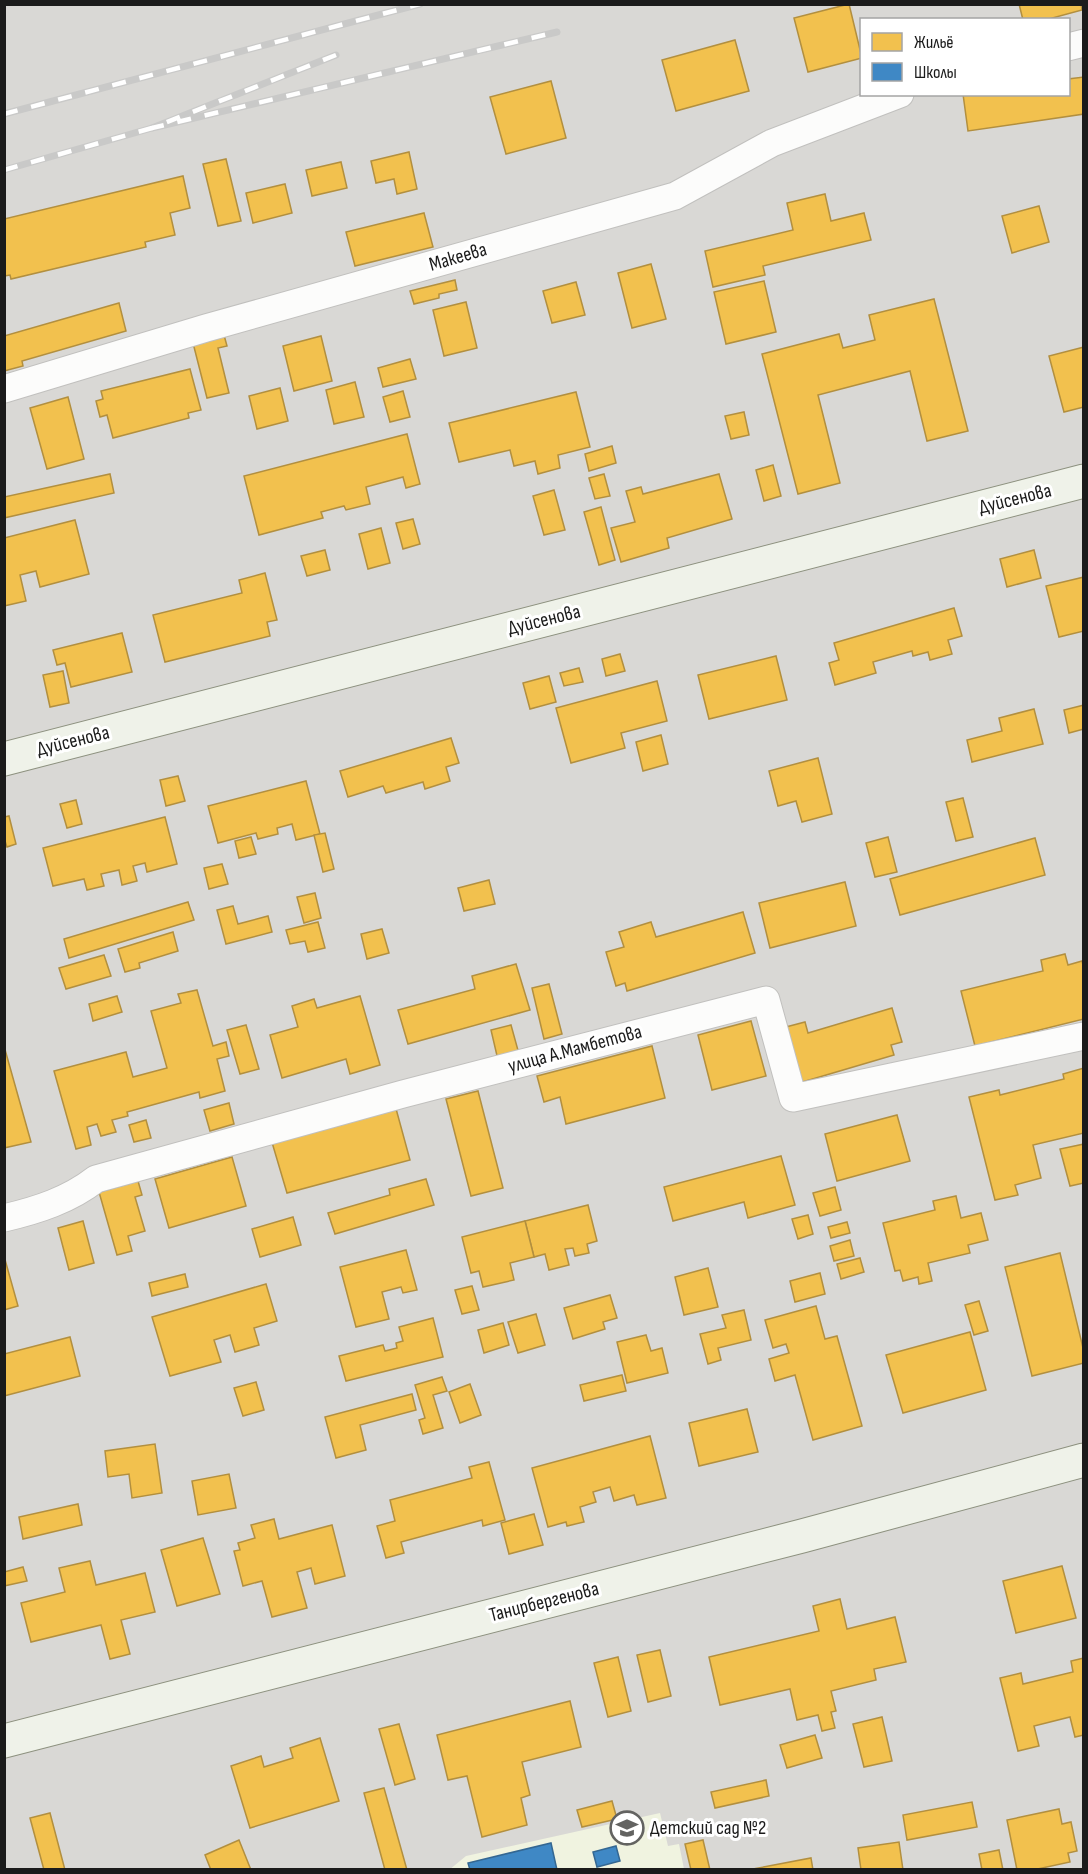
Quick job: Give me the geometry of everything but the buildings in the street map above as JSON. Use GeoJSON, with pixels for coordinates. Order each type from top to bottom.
{"type":"FeatureCollection","features":[{"type":"Feature","properties":{"kind":"street","name":"Макеева"},"geometry":{"type":"LineString","coordinates":[[4,389],[206,328],[675,196],[772,143],[895,96]]}},
{"type":"Feature","properties":{"kind":"street","name":"Дуйсенова"},"geometry":{"type":"LineString","coordinates":[[4,759],[1083,481]]}},
{"type":"Feature","properties":{"kind":"street","name":"улица А.Мамбетова"},"geometry":{"type":"LineString","coordinates":[[4,1218],[39,1210],[81,1190],[96,1179],[403,1094],[766,999],[793,1098],[1083,1036]]}},
{"type":"Feature","properties":{"kind":"street","name":"Танирбергенова"},"geometry":{"type":"LineString","coordinates":[[4,1741],[779,1542],[1083,1460]]}},
{"type":"Feature","properties":{"kind":"shaded area"},"geometry":{"type":"Polygon","coordinates":[[[5,5],[1083,5],[1083,1869],[5,1869],[5,5]]]}},
{"type":"Feature","properties":{"kind":"shaded area","name":"Детский сад №2"},"geometry":{"type":"Polygon","coordinates":[[[660,1813],[668,1846],[679,1844],[684,1869],[449,1870],[466,1856],[660,1813]]]}},
{"type":"Feature","properties":{"kind":"railway"},"geometry":{"type":"LineString","coordinates":[[4,114],[420,4]]}},
{"type":"Feature","properties":{"kind":"railway"},"geometry":{"type":"LineString","coordinates":[[336,55],[152,128],[557,32]]}},
{"type":"Feature","properties":{"kind":"railway"},"geometry":{"type":"LineString","coordinates":[[4,170],[152,128]]}},
{"type":"Feature","properties":{"kind":"place","name":"Детский сад №2"},"geometry":{"type":"Point","coordinates":[627,1828]}}]}
